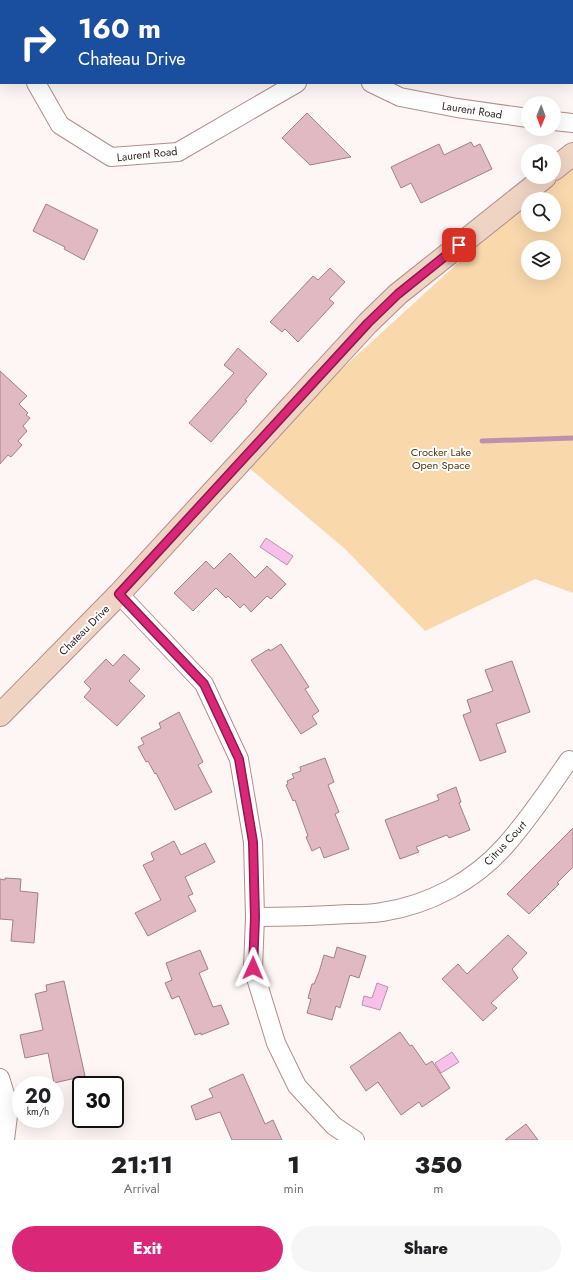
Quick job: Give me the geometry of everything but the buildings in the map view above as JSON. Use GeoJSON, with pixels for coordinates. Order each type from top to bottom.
{"type":"FeatureCollection","features":[{"type":"Feature","properties":{"kind":"street","name":"Laurent Road"},"geometry":{"type":"LineString","coordinates":[[37,84],[60,125],[111,157],[178,152],[295,84]]}},
{"type":"Feature","properties":{"kind":"street","name":"Laurent Road"},"geometry":{"type":"LineString","coordinates":[[373,84],[400,97],[457,108],[521,117]]}},
{"type":"Feature","properties":{"kind":"street"},"geometry":{"type":"LineString","coordinates":[[561,122],[573,123]]}},
{"type":"Feature","properties":{"kind":"street"},"geometry":{"type":"LineString","coordinates":[[561,163],[573,154]]}},
{"type":"Feature","properties":{"kind":"street","name":"Chateau Drive"},"geometry":{"type":"LineString","coordinates":[[0,715],[119,594],[368,323],[398,294],[535,184]]}},
{"type":"Feature","properties":{"kind":"street"},"geometry":{"type":"LineString","coordinates":[[119,594],[204,684],[239,759],[253,842],[255,917],[253,968],[276,1043],[297,1086],[334,1126],[355,1140]]}},
{"type":"Feature","properties":{"kind":"street","name":"Citrus Court"},"geometry":{"type":"LineString","coordinates":[[255,917],[317,916],[382,912],[420,903],[446,891],[469,878],[505,846],[531,814],[569,760]]}},
{"type":"Feature","properties":{"kind":"street"},"geometry":{"type":"LineString","coordinates":[[0,1078],[9,1107],[5,1140]]}},
{"type":"Feature","properties":{"kind":"green space","name":"Crocker Lake Open Space"},"geometry":{"type":"Polygon","coordinates":[[[573,158],[573,593],[535,579],[425,631],[345,549],[241,461],[521,205],[521,232],[561,232],[561,192],[536,192],[544,184],[561,184],[561,169],[573,158]]]}},
{"type":"Feature","properties":{"kind":"shaded area"},"geometry":{"type":"Polygon","coordinates":[[[266,538],[293,556],[287,565],[260,547],[266,538]]]}},
{"type":"Feature","properties":{"kind":"shaded area"},"geometry":{"type":"Polygon","coordinates":[[[377,983],[388,987],[380,1010],[362,1005],[364,996],[372,998],[377,983]]]}},
{"type":"Feature","properties":{"kind":"shaded area"},"geometry":{"type":"Polygon","coordinates":[[[452,1052],[459,1062],[441,1073],[435,1063],[452,1052]]]}},
{"type":"Feature","properties":{"kind":"waterway"},"geometry":{"type":"LineString","coordinates":[[482,441],[573,438]]}},
{"type":"Feature","properties":{"kind":"route"},"geometry":{"type":"LineString","coordinates":[[253,968],[255,917],[253,842],[239,759],[204,684],[119,594],[368,323],[398,294],[459,245]]}}]}
